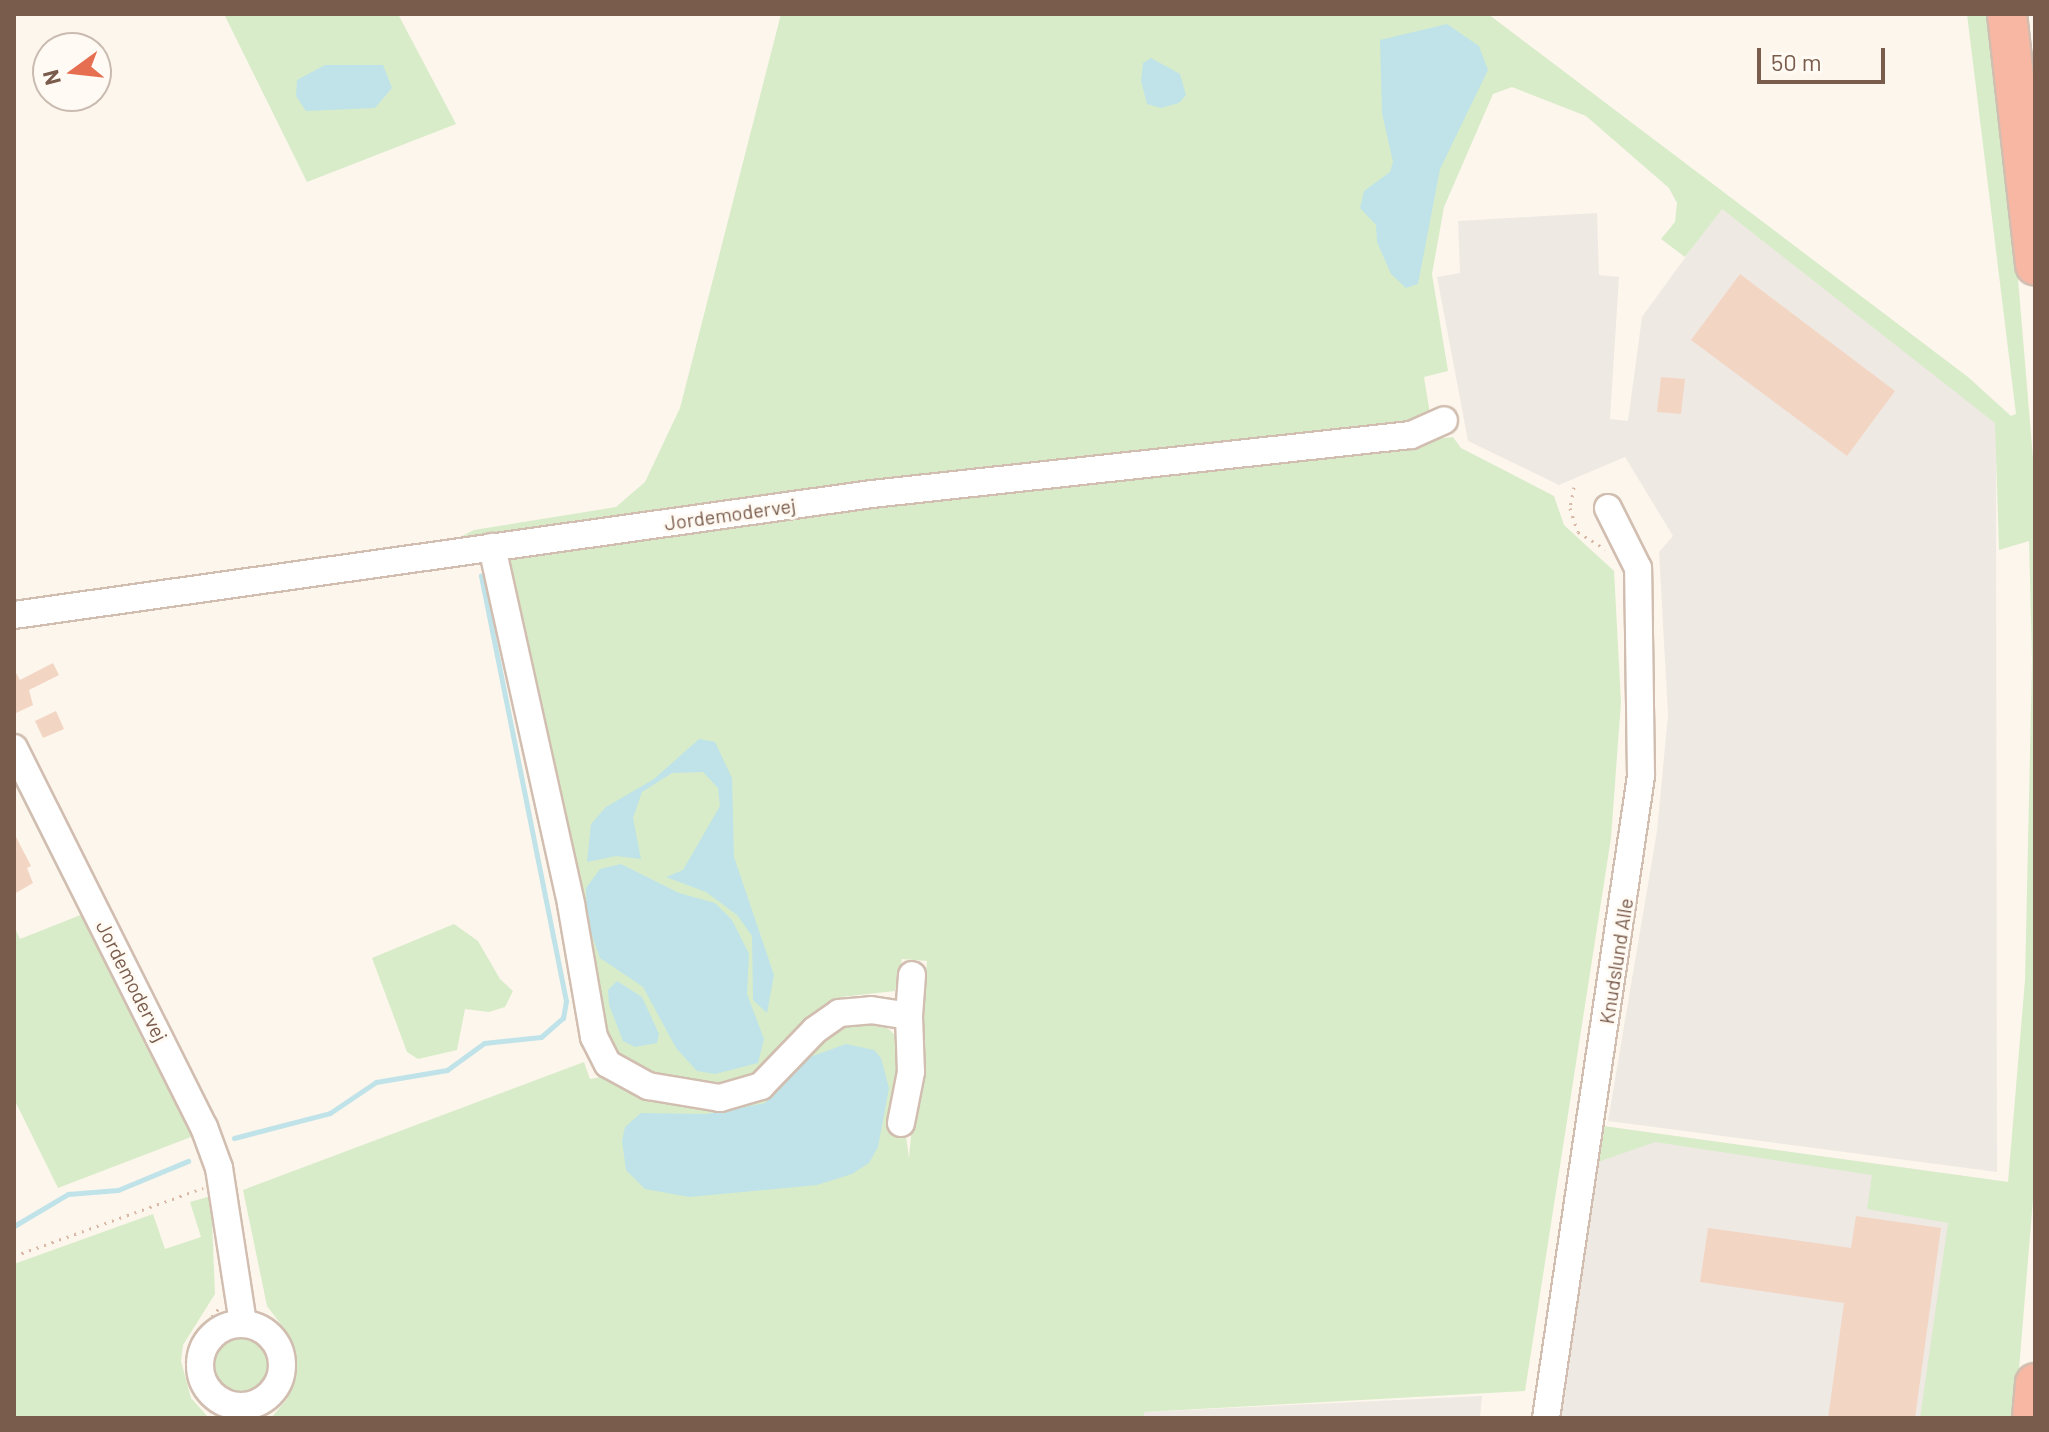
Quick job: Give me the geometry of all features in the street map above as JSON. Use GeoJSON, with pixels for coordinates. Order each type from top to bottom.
{"type":"FeatureCollection","features":[{"type":"Feature","properties":{"kind":"highway"},"geometry":{"type":"LineString","coordinates":[[2007,14],[2035,265]]}},
{"type":"Feature","properties":{"kind":"highway"},"geometry":{"type":"LineString","coordinates":[[2032,1418],[2035,1383]]}},
{"type":"Feature","properties":{"kind":"street","name":"Jordemodervej"},"geometry":{"type":"LineString","coordinates":[[14,615],[872,494],[1411,435],[1444,420]]}},
{"type":"Feature","properties":{"kind":"street","name":"Knudslund Alle"},"geometry":{"type":"LineString","coordinates":[[1546,1418],[1641,776],[1638,568],[1608,508]]}},
{"type":"Feature","properties":{"kind":"street"},"geometry":{"type":"LineString","coordinates":[[492,547],[571,904],[594,1037],[608,1064],[648,1086],[720,1098],[761,1086],[815,1030],[839,1013],[871,1010],[909,1016]]}},
{"type":"Feature","properties":{"kind":"street","name":"Jordemodervej"},"geometry":{"type":"LineString","coordinates":[[14,748],[193,1103],[221,1181],[237,1324]]}},
{"type":"Feature","properties":{"kind":"street"},"geometry":{"type":"LineString","coordinates":[[901,1123],[911,1072],[909,1016],[912,975]]}},
{"type":"Feature","properties":{"kind":"street"},"geometry":{"type":"LineString","coordinates":[[237,1324],[271,1336],[282,1363],[273,1390],[238,1413],[215,1397],[201,1370],[205,1345],[237,1324]]}},
{"type":"Feature","properties":{"kind":"path"},"geometry":{"type":"LineString","coordinates":[[1574,487],[1570,508],[1578,532],[1606,550]]}},
{"type":"Feature","properties":{"kind":"path"},"geometry":{"type":"LineString","coordinates":[[14,1256],[221,1181]]}},
{"type":"Feature","properties":{"kind":"path"},"geometry":{"type":"LineString","coordinates":[[225,1297],[191,1341],[186,1363],[194,1391],[238,1413]]}},
{"type":"Feature","properties":{"kind":"shaded area"},"geometry":{"type":"Polygon","coordinates":[[[1721,208],[1996,423],[1997,1172],[1608,1121],[1657,831],[1668,715],[1659,552],[1673,536],[1625,457],[1559,485],[1468,441],[1437,277],[1460,273],[1458,221],[1597,213],[1599,275],[1619,277],[1610,419],[1628,421],[1642,317],[1721,208]]]}},
{"type":"Feature","properties":{"kind":"shaded area"},"geometry":{"type":"Polygon","coordinates":[[[1603,1126],[2008,1182],[1985,1418],[1558,1418],[1603,1126]]]}},
{"type":"Feature","properties":{"kind":"shaded area"},"geometry":{"type":"Polygon","coordinates":[[[1482,1396],[1480,1418],[1144,1418],[1144,1412],[1482,1396]]]}},
{"type":"Feature","properties":{"kind":"green space"},"geometry":{"type":"Polygon","coordinates":[[[224,14],[398,14],[456,124],[307,182],[224,14]]]}},
{"type":"Feature","properties":{"kind":"green space"},"geometry":{"type":"Polygon","coordinates":[[[781,14],[1488,14],[1968,377],[2011,416],[2016,414],[1967,14],[1990,14],[2010,183],[2035,482],[2035,1175],[2015,1418],[1920,1418],[1948,1223],[1867,1209],[1872,1175],[1655,1142],[1598,1162],[1603,1126],[2008,1182],[2025,980],[2032,661],[2029,541],[1999,550],[1995,423],[1722,209],[1685,257],[1661,239],[1675,222],[1677,203],[1669,188],[1586,116],[1512,87],[1493,94],[1444,207],[1432,274],[1448,371],[1424,377],[1431,420],[438,548],[474,530],[616,507],[645,482],[680,408],[781,14]]]}},
{"type":"Feature","properties":{"kind":"green space"},"geometry":{"type":"Polygon","coordinates":[[[1453,437],[1461,448],[1554,496],[1564,525],[1614,571],[1621,702],[1611,838],[1525,1391],[1144,1412],[1144,1418],[271,1418],[287,1399],[297,1367],[285,1330],[267,1306],[243,1190],[584,1062],[590,1079],[602,1077],[639,1095],[732,1108],[760,1097],[837,1022],[855,1015],[875,1016],[898,1038],[905,1056],[892,1129],[905,1129],[909,1158],[927,961],[902,959],[895,991],[841,997],[745,1089],[697,1091],[663,1084],[613,1058],[601,1041],[504,556],[663,530],[1453,437]]]}},
{"type":"Feature","properties":{"kind":"green space"},"geometry":{"type":"Polygon","coordinates":[[[88,912],[190,1120],[191,1137],[58,1188],[14,1099],[14,926],[20,939],[88,912]]]}},
{"type":"Feature","properties":{"kind":"green space"},"geometry":{"type":"Polygon","coordinates":[[[454,924],[478,941],[500,979],[513,991],[505,1007],[489,1012],[465,1009],[457,1050],[418,1059],[407,1052],[372,958],[454,924]]]}},
{"type":"Feature","properties":{"kind":"green space"},"geometry":{"type":"Polygon","coordinates":[[[211,1196],[215,1294],[183,1345],[181,1361],[191,1398],[209,1418],[14,1418],[14,1264],[153,1214],[165,1249],[201,1237],[190,1202],[211,1196]]]}},
{"type":"Feature","properties":{"kind":"green space"},"geometry":{"type":"Polygon","coordinates":[[[241,1330],[265,1340],[275,1364],[265,1388],[241,1398],[217,1388],[207,1364],[217,1340],[241,1330]]]}},
{"type":"Feature","properties":{"kind":"water"},"geometry":{"type":"Polygon","coordinates":[[[1447,24],[1479,46],[1488,70],[1440,169],[1418,284],[1406,288],[1391,274],[1377,242],[1376,225],[1360,208],[1364,191],[1390,172],[1393,162],[1382,113],[1380,40],[1447,24]]]}},
{"type":"Feature","properties":{"kind":"water"},"geometry":{"type":"Polygon","coordinates":[[[1151,58],[1180,74],[1186,95],[1179,103],[1161,108],[1147,104],[1141,81],[1143,63],[1151,58]]]}},
{"type":"Feature","properties":{"kind":"water"},"geometry":{"type":"Polygon","coordinates":[[[325,65],[383,65],[392,88],[375,108],[306,111],[296,96],[297,80],[325,65]]]}},
{"type":"Feature","properties":{"kind":"water"},"geometry":{"type":"Polygon","coordinates":[[[699,739],[715,742],[732,778],[734,857],[774,975],[767,1013],[753,1000],[752,936],[737,915],[706,892],[666,877],[683,870],[720,806],[718,788],[703,772],[672,773],[642,792],[633,818],[641,859],[616,856],[587,862],[591,824],[606,807],[654,779],[699,739]]]}},
{"type":"Feature","properties":{"kind":"water"},"geometry":{"type":"Polygon","coordinates":[[[621,864],[679,893],[715,903],[732,920],[749,954],[747,994],[764,1039],[758,1063],[715,1074],[697,1071],[676,1048],[643,987],[600,958],[587,921],[586,888],[600,869],[621,864]]]}},
{"type":"Feature","properties":{"kind":"water"},"geometry":{"type":"Polygon","coordinates":[[[617,981],[642,997],[659,1034],[657,1043],[635,1047],[623,1041],[609,1005],[608,990],[617,981]]]}},
{"type":"Feature","properties":{"kind":"water"},"geometry":{"type":"Polygon","coordinates":[[[846,1044],[874,1050],[881,1058],[889,1088],[878,1147],[869,1163],[852,1174],[817,1185],[689,1197],[645,1189],[626,1170],[622,1141],[625,1127],[641,1113],[706,1114],[765,1103],[810,1057],[846,1044]]]}},
{"type":"Feature","properties":{"kind":"building"},"geometry":{"type":"Polygon","coordinates":[[[1740,274],[1895,391],[1847,456],[1691,340],[1740,274]]]}},
{"type":"Feature","properties":{"kind":"building"},"geometry":{"type":"Polygon","coordinates":[[[1661,377],[1685,379],[1681,414],[1657,412],[1661,377]]]}},
{"type":"Feature","properties":{"kind":"building"},"geometry":{"type":"Polygon","coordinates":[[[53,663],[59,675],[29,690],[33,705],[14,714],[14,669],[20,680],[53,663]]]}},
{"type":"Feature","properties":{"kind":"building"},"geometry":{"type":"Polygon","coordinates":[[[56,711],[64,729],[43,738],[35,721],[56,711]]]}},
{"type":"Feature","properties":{"kind":"building"},"geometry":{"type":"Polygon","coordinates":[[[14,833],[31,866],[27,868],[33,883],[14,894],[14,833]]]}},
{"type":"Feature","properties":{"kind":"building"},"geometry":{"type":"Polygon","coordinates":[[[1856,1216],[1941,1228],[1915,1418],[1828,1418],[1844,1303],[1700,1282],[1708,1228],[1851,1248],[1856,1216]]]}},
{"type":"Feature","properties":{"kind":"waterway"},"geometry":{"type":"LineString","coordinates":[[234,1138],[330,1113],[376,1082],[447,1070],[484,1043],[541,1037],[563,1018],[566,1001],[481,575]]}},
{"type":"Feature","properties":{"kind":"waterway"},"geometry":{"type":"LineString","coordinates":[[14,1226],[68,1194],[118,1190],[188,1161]]}}]}
